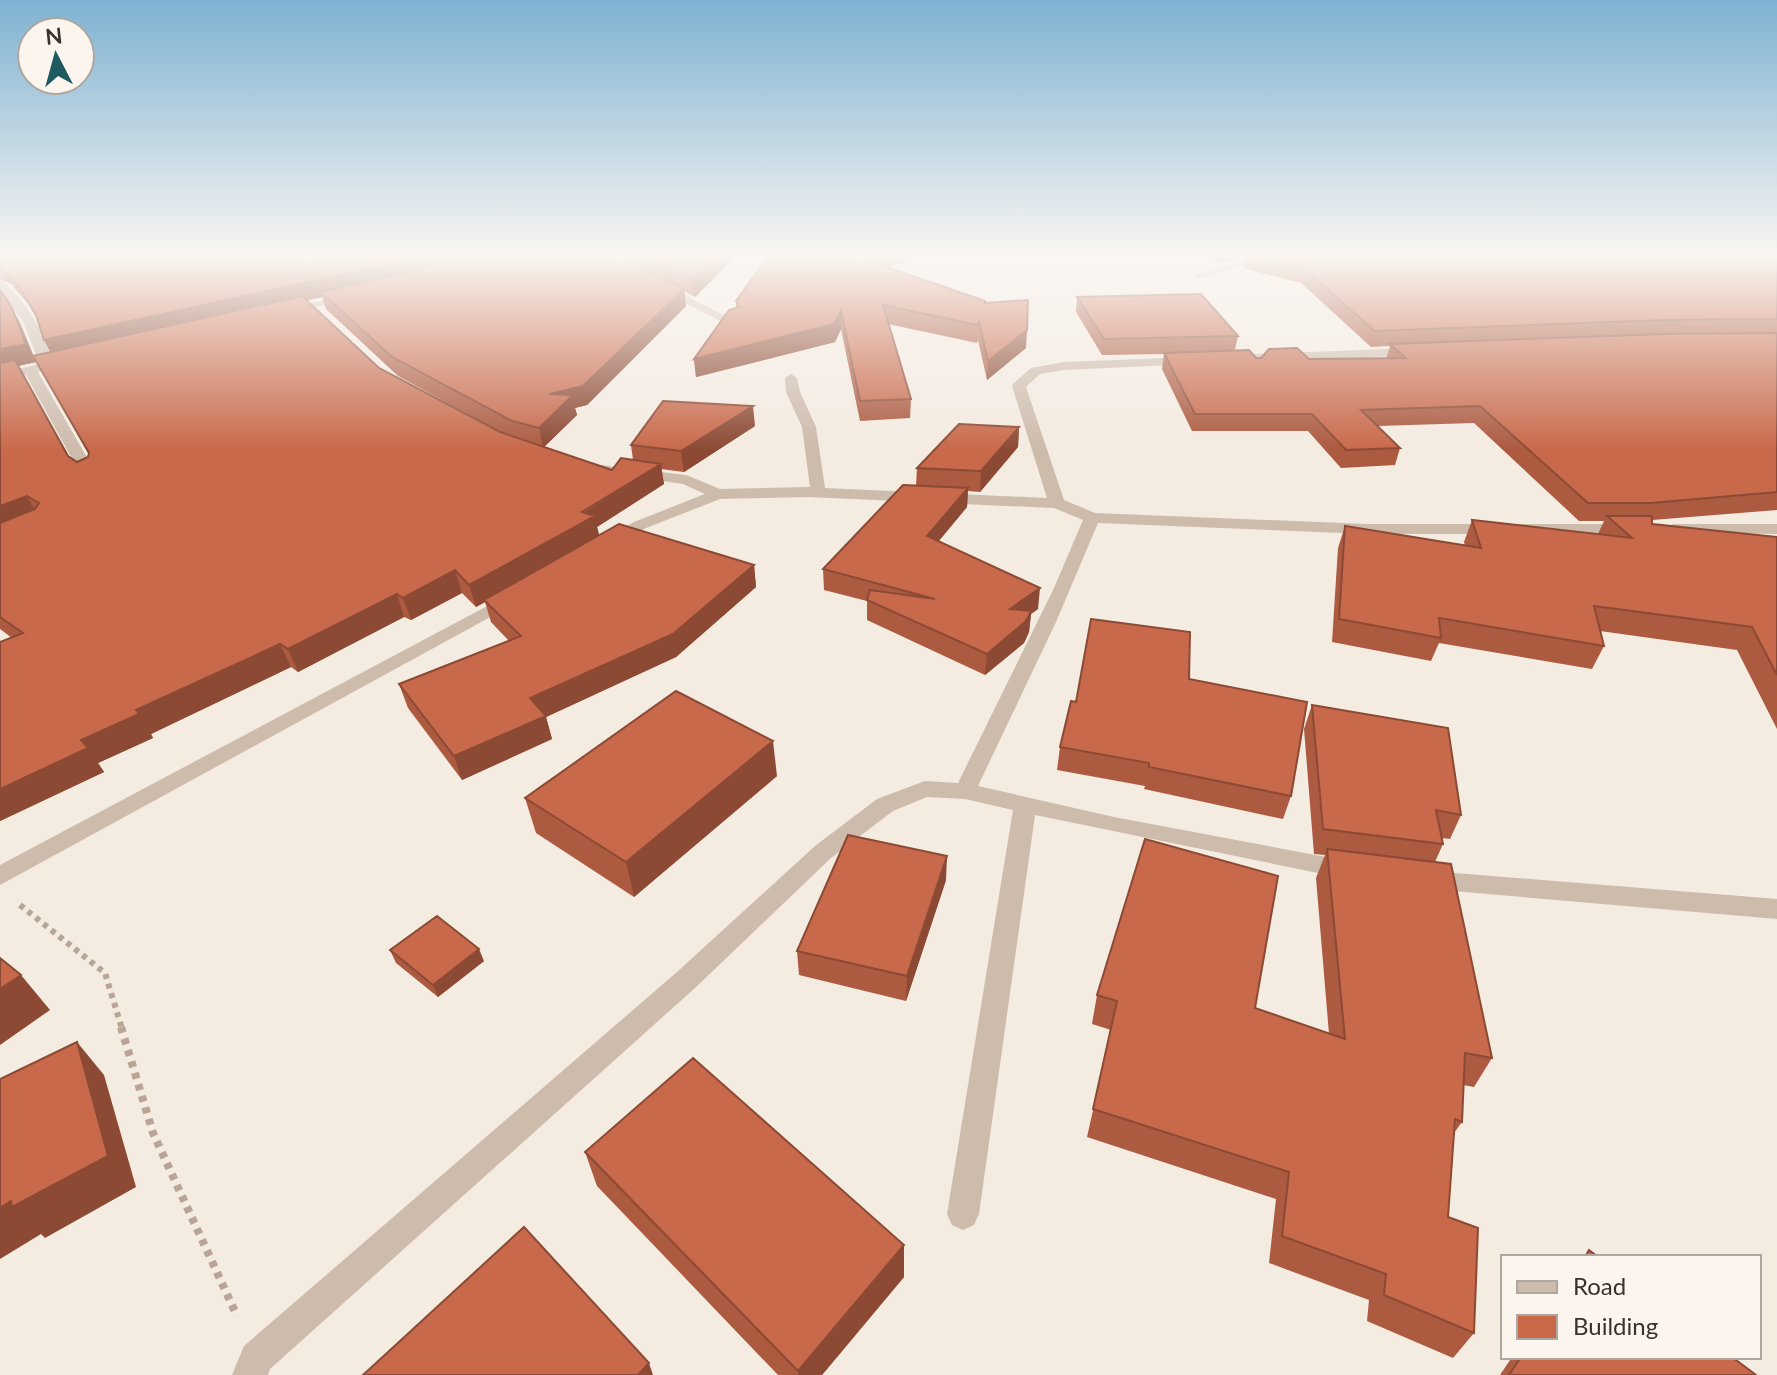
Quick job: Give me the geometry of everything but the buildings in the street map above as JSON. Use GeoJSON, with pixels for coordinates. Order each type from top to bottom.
{"type":"FeatureCollection","features":[{"type":"Feature","properties":{"kind":"street"},"geometry":{"type":"LineString","coordinates":[[31,321],[40,338],[47,367]]}},
{"type":"Feature","properties":{"kind":"street"},"geometry":{"type":"LineString","coordinates":[[729,321],[733,323]]}},
{"type":"Feature","properties":{"kind":"street"},"geometry":{"type":"LineString","coordinates":[[1220,360],[1423,351]]}},
{"type":"Feature","properties":{"kind":"street"},"geometry":{"type":"LineString","coordinates":[[0,377],[78,359]]}},
{"type":"Feature","properties":{"kind":"street"},"geometry":{"type":"LineString","coordinates":[[1057,503],[1019,386],[1036,371],[1064,366],[1205,360]]}},
{"type":"Feature","properties":{"kind":"street"},"geometry":{"type":"LineString","coordinates":[[30,370],[89,475]]}},
{"type":"Feature","properties":{"kind":"street"},"geometry":{"type":"LineString","coordinates":[[791,378],[793,392],[809,427],[818,493]]}},
{"type":"Feature","properties":{"kind":"street"},"geometry":{"type":"LineString","coordinates":[[563,461],[686,480],[718,494]]}},
{"type":"Feature","properties":{"kind":"street"},"geometry":{"type":"LineString","coordinates":[[600,548],[640,525],[718,494],[818,493],[1057,503],[1092,518],[1367,529],[1777,529]]}},
{"type":"Feature","properties":{"kind":"street"},"geometry":{"type":"LineString","coordinates":[[965,791],[1012,688],[1067,583],[1092,518]]}},
{"type":"Feature","properties":{"kind":"street"},"geometry":{"type":"LineString","coordinates":[[0,876],[533,587]]}},
{"type":"Feature","properties":{"kind":"street"},"geometry":{"type":"LineString","coordinates":[[253,1366],[686,980],[823,852],[885,805],[925,789],[965,791],[1285,860],[1371,874]]}},
{"type":"Feature","properties":{"kind":"street"},"geometry":{"type":"LineString","coordinates":[[963,1214],[1025,805]]}},
{"type":"Feature","properties":{"kind":"street"},"geometry":{"type":"LineString","coordinates":[[1413,879],[1777,909]]}},
{"type":"Feature","properties":{"kind":"path"},"geometry":{"type":"LineString","coordinates":[[12,899],[105,973],[153,1133],[253,1366]]}}]}
